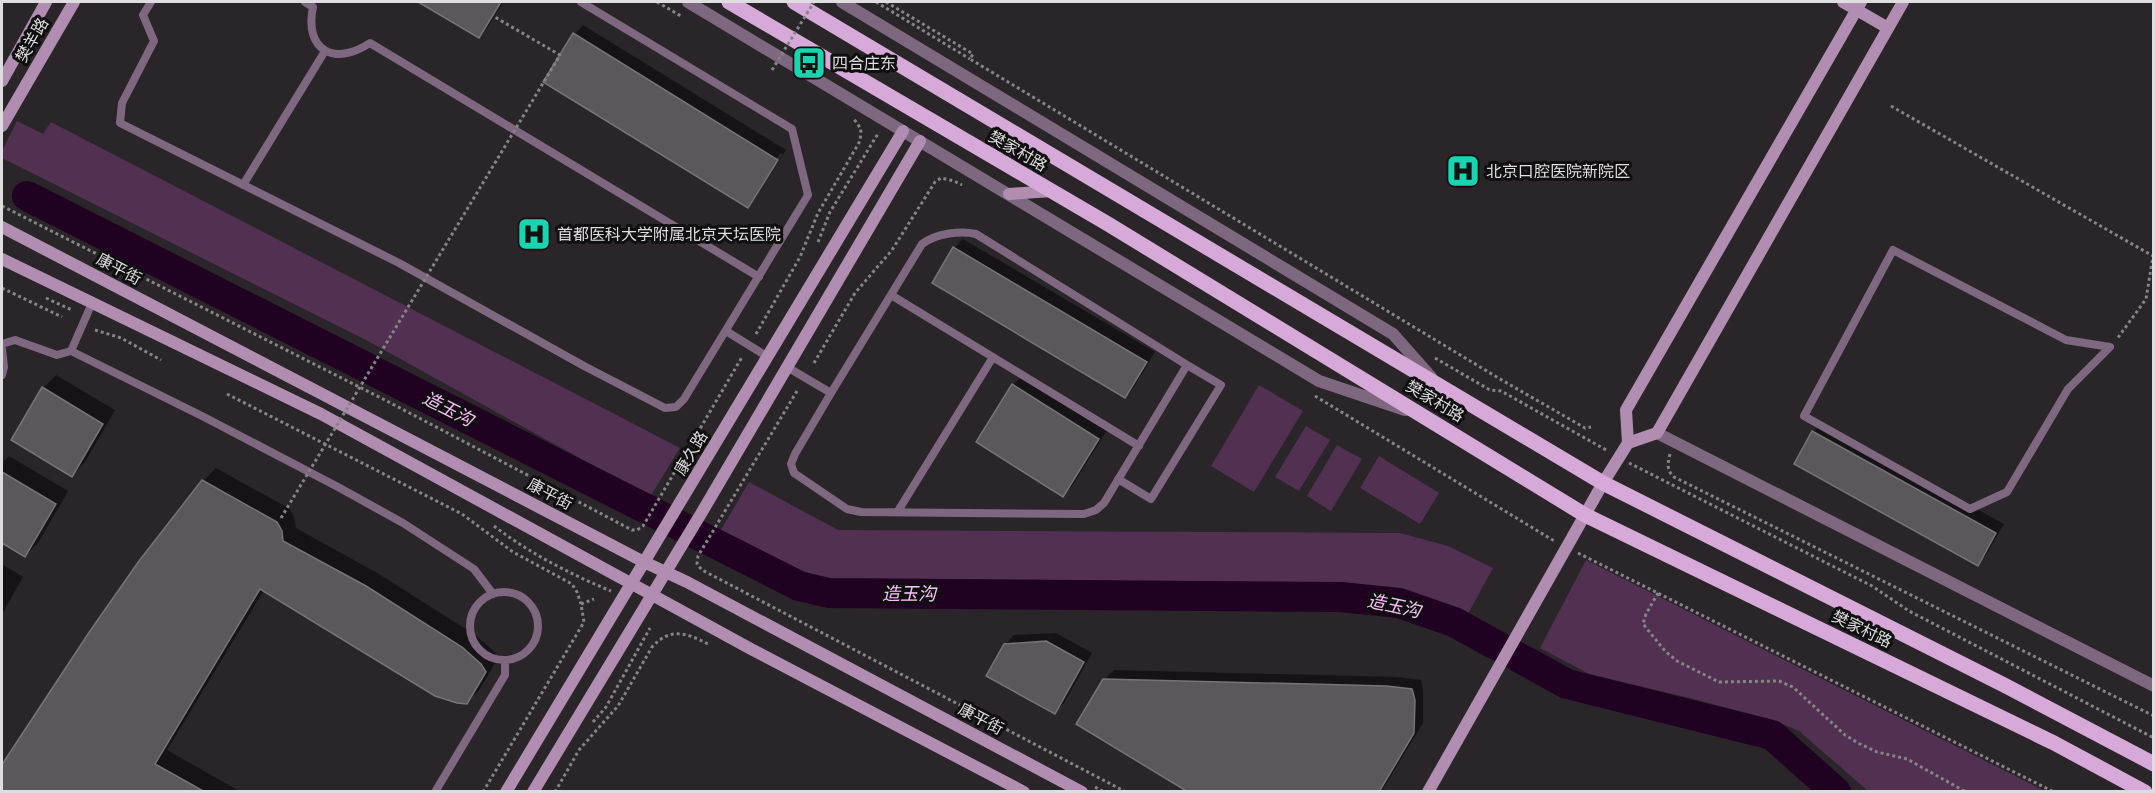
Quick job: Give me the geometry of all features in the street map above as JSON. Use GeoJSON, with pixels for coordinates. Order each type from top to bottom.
{"type":"FeatureCollection","features":[{"type":"Feature","properties":{"kind":"main road","name":"樊家村路"},"geometry":{"type":"LineString","coordinates":[[729,2],[1052,192],[1585,515],[2054,743],[2145,792]]}},
{"type":"Feature","properties":{"kind":"main road","name":"樊家村路"},"geometry":{"type":"LineString","coordinates":[[794,2],[1603,483],[2004,685],[2154,764]]}},
{"type":"Feature","properties":{"kind":"street","name":"樊羊路"},"geometry":{"type":"LineString","coordinates":[[2,81],[46,2]]}},
{"type":"Feature","properties":{"kind":"street","name":"樊羊路"},"geometry":{"type":"LineString","coordinates":[[2,126],[74,2]]}},
{"type":"Feature","properties":{"kind":"street"},"geometry":{"type":"LineString","coordinates":[[688,2],[1319,381],[1426,417]]}},
{"type":"Feature","properties":{"kind":"street"},"geometry":{"type":"LineString","coordinates":[[842,2],[1393,334],[1441,388]]}},
{"type":"Feature","properties":{"kind":"street"},"geometry":{"type":"LineString","coordinates":[[1843,2],[1859,6],[1888,28]]}},
{"type":"Feature","properties":{"kind":"street"},"geometry":{"type":"LineString","coordinates":[[1628,443],[1657,433],[1903,2]]}},
{"type":"Feature","properties":{"kind":"street"},"geometry":{"type":"LineString","coordinates":[[1428,792],[1603,483],[1628,443],[1626,410],[1859,6]]}},
{"type":"Feature","properties":{"kind":"street","name":"康久路"},"geometry":{"type":"LineString","coordinates":[[506,792],[903,131]]}},
{"type":"Feature","properties":{"kind":"street"},"geometry":{"type":"LineString","coordinates":[[533,792],[702,512],[920,141]]}},
{"type":"Feature","properties":{"kind":"street"},"geometry":{"type":"LineString","coordinates":[[878,172],[895,182]]}},
{"type":"Feature","properties":{"kind":"street"},"geometry":{"type":"LineString","coordinates":[[1009,194],[1052,192]]}},
{"type":"Feature","properties":{"kind":"street","name":"康平街"},"geometry":{"type":"LineString","coordinates":[[2,227],[644,562],[687,582],[1082,792]]}},
{"type":"Feature","properties":{"kind":"street"},"geometry":{"type":"LineString","coordinates":[[2,259],[321,414],[751,649],[1024,792]]}},
{"type":"Feature","properties":{"kind":"street"},"geometry":{"type":"LineString","coordinates":[[1657,433],[2154,686]]}},
{"type":"Feature","properties":{"kind":"lane"},"geometry":{"type":"LineString","coordinates":[[151,2],[143,15],[154,41],[122,103],[120,123],[399,263],[584,366],[665,408],[676,407],[684,399],[808,195],[792,129],[581,2]]}},
{"type":"Feature","properties":{"kind":"lane"},"geometry":{"type":"LineString","coordinates":[[305,2],[313,7],[310,21],[311,33],[325,51],[341,55],[370,43],[759,277]]}},
{"type":"Feature","properties":{"kind":"lane"},"geometry":{"type":"LineString","coordinates":[[243,185],[325,51]]}},
{"type":"Feature","properties":{"kind":"lane"},"geometry":{"type":"LineString","coordinates":[[1118,479],[1151,499],[1221,385],[1187,364],[976,234],[968,232],[931,237],[922,244],[831,393],[791,464],[794,473],[847,508],[861,512],[1084,514],[1096,510],[1104,502],[1187,364]]}},
{"type":"Feature","properties":{"kind":"lane"},"geometry":{"type":"LineString","coordinates":[[1893,250],[2066,340],[2110,347],[2068,389],[2007,492],[1970,509],[1804,416],[1893,250]]}},
{"type":"Feature","properties":{"kind":"lane"},"geometry":{"type":"LineString","coordinates":[[891,295],[1138,446]]}},
{"type":"Feature","properties":{"kind":"lane"},"geometry":{"type":"LineString","coordinates":[[71,351],[92,303]]}},
{"type":"Feature","properties":{"kind":"lane"},"geometry":{"type":"LineString","coordinates":[[726,331],[768,357]]}},
{"type":"Feature","properties":{"kind":"lane"},"geometry":{"type":"LineString","coordinates":[[2,344],[15,340],[57,355],[71,351],[235,433],[403,523],[474,569],[493,594]]}},
{"type":"Feature","properties":{"kind":"lane"},"geometry":{"type":"LineString","coordinates":[[2,350],[4,367],[2,375]]}},
{"type":"Feature","properties":{"kind":"lane"},"geometry":{"type":"LineString","coordinates":[[898,511],[993,357]]}},
{"type":"Feature","properties":{"kind":"lane"},"geometry":{"type":"LineString","coordinates":[[787,367],[831,393]]}},
{"type":"Feature","properties":{"kind":"lane"},"geometry":{"type":"LineString","coordinates":[[505,592],[516,594],[534,609],[538,620],[535,643],[517,658],[495,659],[477,647],[472,638],[471,616],[483,599],[493,594],[505,592]]}},
{"type":"Feature","properties":{"kind":"lane"},"geometry":{"type":"LineString","coordinates":[[435,792],[505,675],[506,660]]}},
{"type":"Feature","properties":{"kind":"path"},"geometry":{"type":"LineString","coordinates":[[772,70],[814,2]]}},
{"type":"Feature","properties":{"kind":"path"},"geometry":{"type":"LineString","coordinates":[[876,2],[1500,379],[1585,428],[1591,427]]}},
{"type":"Feature","properties":{"kind":"path"},"geometry":{"type":"LineString","coordinates":[[886,2],[973,54],[970,59]]}},
{"type":"Feature","properties":{"kind":"path"},"geometry":{"type":"LineString","coordinates":[[281,518],[560,56],[493,15]]}},
{"type":"Feature","properties":{"kind":"path"},"geometry":{"type":"LineString","coordinates":[[1891,106],[2153,256],[2146,299],[2110,347]]}},
{"type":"Feature","properties":{"kind":"path"},"geometry":{"type":"LineString","coordinates":[[814,363],[855,293],[892,250],[935,182],[941,178],[965,187]]}},
{"type":"Feature","properties":{"kind":"path"},"geometry":{"type":"LineString","coordinates":[[2,207],[383,399],[632,530],[643,526],[742,357]]}},
{"type":"Feature","properties":{"kind":"path"},"geometry":{"type":"LineString","coordinates":[[2,288],[62,317]]}},
{"type":"Feature","properties":{"kind":"path"},"geometry":{"type":"LineString","coordinates":[[95,330],[121,338],[161,360]]}},
{"type":"Feature","properties":{"kind":"path"},"geometry":{"type":"LineString","coordinates":[[1431,357],[1490,390],[1501,391],[1660,480],[1872,586],[1909,611],[2154,738]]}},
{"type":"Feature","properties":{"kind":"path"},"geometry":{"type":"LineString","coordinates":[[797,391],[698,556],[697,564],[702,570],[1126,792]]}},
{"type":"Feature","properties":{"kind":"path"},"geometry":{"type":"LineString","coordinates":[[1311,393],[1548,538],[2054,792]]}},
{"type":"Feature","properties":{"kind":"path"},"geometry":{"type":"LineString","coordinates":[[227,394],[462,514],[513,552],[572,584],[581,604],[584,622],[483,792]]}},
{"type":"Feature","properties":{"kind":"path"},"geometry":{"type":"LineString","coordinates":[[1674,441],[1667,467],[1669,473],[1674,477],[2154,716]]}},
{"type":"Feature","properties":{"kind":"path"},"geometry":{"type":"LineString","coordinates":[[1658,593],[1642,624],[1665,651],[1677,661],[1719,682],[1779,681],[1793,687],[1845,735],[1877,752],[1907,759],[1966,792]]}},
{"type":"Feature","properties":{"kind":"path"},"geometry":{"type":"LineString","coordinates":[[581,604],[594,599]]}},
{"type":"Feature","properties":{"kind":"path"},"geometry":{"type":"LineString","coordinates":[[555,792],[579,750],[618,706],[659,639]]}},
{"type":"Feature","properties":{"kind":"shaded area"},"geometry":{"type":"Polygon","coordinates":[[[17,121],[43,134],[51,122],[680,448],[650,497],[366,340],[2,158],[2,151],[17,121]]]}},
{"type":"Feature","properties":{"kind":"shaded area"},"geometry":{"type":"Polygon","coordinates":[[[1259,385],[1303,411],[1254,492],[1211,466],[1259,385]]]}},
{"type":"Feature","properties":{"kind":"shaded area"},"geometry":{"type":"Polygon","coordinates":[[[1306,426],[1330,440],[1299,491],[1275,477],[1306,426]]]}},
{"type":"Feature","properties":{"kind":"shaded area"},"geometry":{"type":"Polygon","coordinates":[[[1337,445],[1362,459],[1331,511],[1307,496],[1337,445]]]}},
{"type":"Feature","properties":{"kind":"shaded area"},"geometry":{"type":"Polygon","coordinates":[[[1379,456],[1439,493],[1420,524],[1360,488],[1379,456]]]}},
{"type":"Feature","properties":{"kind":"shaded area"},"geometry":{"type":"Polygon","coordinates":[[[749,482],[838,530],[1400,533],[1448,546],[1493,568],[1468,614],[1416,597],[1361,586],[829,584],[806,577],[719,533],[749,482]]]}},
{"type":"Feature","properties":{"kind":"shaded area"},"geometry":{"type":"Polygon","coordinates":[[[1586,560],[2045,791],[1868,791],[1799,731],[1773,720],[1589,674],[1540,648],[1586,560]]]}},
{"type":"Feature","properties":{"kind":"building"},"geometry":{"type":"Polygon","coordinates":[[[418,2],[501,2],[479,38],[418,2]]]}},
{"type":"Feature","properties":{"kind":"building"},"geometry":{"type":"Polygon","coordinates":[[[573,33],[778,160],[748,208],[543,82],[573,33]]]}},
{"type":"Feature","properties":{"kind":"building"},"geometry":{"type":"Polygon","coordinates":[[[953,247],[1147,362],[1125,398],[932,283],[953,247]]]}},
{"type":"Feature","properties":{"kind":"building"},"geometry":{"type":"Polygon","coordinates":[[[1012,384],[1099,439],[1063,497],[976,442],[1012,384]]]}},
{"type":"Feature","properties":{"kind":"building"},"geometry":{"type":"Polygon","coordinates":[[[42,387],[103,424],[72,477],[11,440],[42,387]]]}},
{"type":"Feature","properties":{"kind":"building"},"geometry":{"type":"Polygon","coordinates":[[[1812,431],[1996,533],[1978,566],[1794,464],[1812,431]]]}},
{"type":"Feature","properties":{"kind":"building"},"geometry":{"type":"Polygon","coordinates":[[[2,472],[56,504],[25,557],[2,543],[2,472]]]}},
{"type":"Feature","properties":{"kind":"building"},"geometry":{"type":"Polygon","coordinates":[[[202,480],[277,522],[282,531],[283,541],[366,586],[462,647],[481,664],[486,672],[467,704],[435,696],[260,589],[155,764],[205,792],[2,792],[2,765],[5,760],[139,561],[202,480]]]}},
{"type":"Feature","properties":{"kind":"building"},"geometry":{"type":"Polygon","coordinates":[[[1046,641],[1084,662],[1055,714],[986,676],[1004,644],[1046,641]]]}},
{"type":"Feature","properties":{"kind":"building"},"geometry":{"type":"Polygon","coordinates":[[[1103,679],[1387,686],[1412,689],[1415,700],[1414,733],[1379,792],[1188,792],[1076,724],[1103,679]]]}},
{"type":"Feature","properties":{"kind":"waterway","name":"造玉沟"},"geometry":{"type":"LineString","coordinates":[[27,196],[799,586],[829,593],[1341,597],[1399,603],[1454,622],[1567,684],[1772,735],[1836,792]]}},
{"type":"Feature","properties":{"kind":"place","name":"四合庄东"},"geometry":{"type":"Point","coordinates":[809,63]}},
{"type":"Feature","properties":{"kind":"place","name":"北京口腔医院新院区"},"geometry":{"type":"Point","coordinates":[1463,171]}},
{"type":"Feature","properties":{"kind":"place","name":"首都医科大学附属北京天坛医院"},"geometry":{"type":"Point","coordinates":[534,234]}}]}
